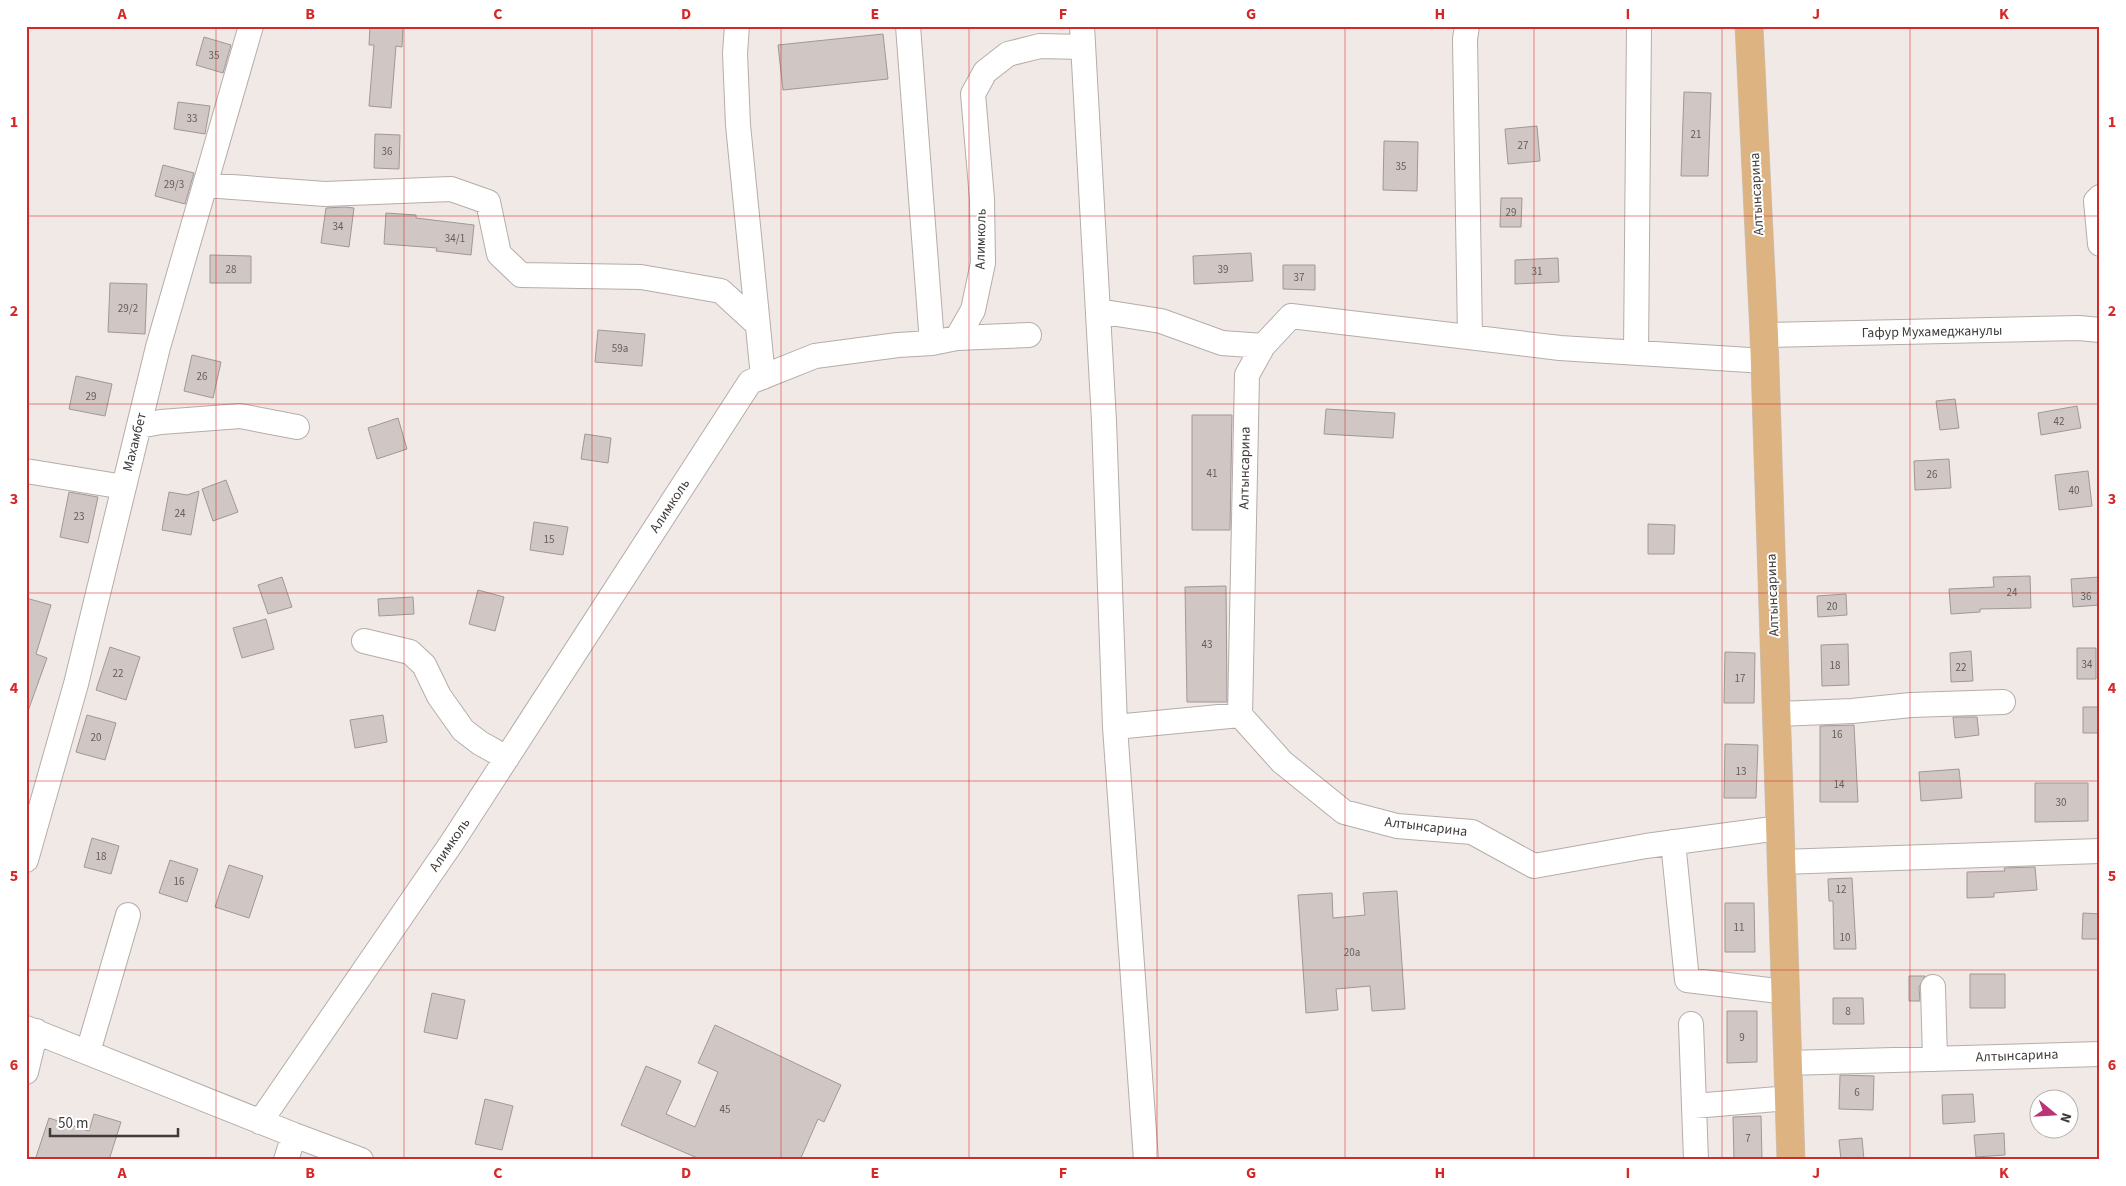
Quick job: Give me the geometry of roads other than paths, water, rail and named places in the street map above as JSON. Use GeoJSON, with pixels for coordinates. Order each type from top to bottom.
{"type":"FeatureCollection","features":[{"type":"Feature","properties":{"kind":"main road","name":"Алтынсарина"},"geometry":{"type":"LineString","coordinates":[[1749,26],[1764,348],[1792,1160]]}},
{"type":"Feature","properties":{"kind":"street","name":"Махамбет"},"geometry":{"type":"LineString","coordinates":[[26,860],[76,684],[158,348],[251,26]]}},
{"type":"Feature","properties":{"kind":"street"},"geometry":{"type":"LineString","coordinates":[[737,26],[738,125],[763,377]]}},
{"type":"Feature","properties":{"kind":"street"},"geometry":{"type":"LineString","coordinates":[[908,26],[932,343]]}},
{"type":"Feature","properties":{"kind":"street"},"geometry":{"type":"LineString","coordinates":[[1467,26],[1465,39],[1470,337]]}},
{"type":"Feature","properties":{"kind":"street"},"geometry":{"type":"LineString","coordinates":[[1636,352],[1639,26]]}},
{"type":"Feature","properties":{"kind":"street"},"geometry":{"type":"LineString","coordinates":[[1082,37],[1098,310],[1115,727],[1146,1160]]}},
{"type":"Feature","properties":{"kind":"street","name":"Алимколь"},"geometry":{"type":"LineString","coordinates":[[260,1122],[453,841],[750,382],[815,356],[898,345],[932,343],[957,338],[973,310],[983,263],[982,199],[973,94],[985,72],[1008,54],[1082,37]]}},
{"type":"Feature","properties":{"kind":"street"},"geometry":{"type":"LineString","coordinates":[[205,185],[325,194],[451,189],[488,202],[499,254],[520,275],[641,277],[721,291],[758,325]]}},
{"type":"Feature","properties":{"kind":"street"},"geometry":{"type":"LineString","coordinates":[[2100,197],[2096,201],[2100,244]]}},
{"type":"Feature","properties":{"kind":"street"},"geometry":{"type":"LineString","coordinates":[[1098,310],[1160,321],[1222,342],[1263,346]]}},
{"type":"Feature","properties":{"kind":"street","name":"Алтынсарина"},"geometry":{"type":"LineString","coordinates":[[1764,348],[1636,352],[1560,348],[1291,316],[1263,346],[1247,375],[1240,714],[1282,762],[1344,812],[1397,826],[1472,832],[1534,866],[1673,842],[1780,828]]}},
{"type":"Feature","properties":{"kind":"street","name":"Гафур Мухамеджанулы"},"geometry":{"type":"LineString","coordinates":[[1764,348],[2079,328],[2100,330]]}},
{"type":"Feature","properties":{"kind":"street"},"geometry":{"type":"LineString","coordinates":[[957,338],[1029,336]]}},
{"type":"Feature","properties":{"kind":"street"},"geometry":{"type":"LineString","coordinates":[[139,426],[240,416],[297,427]]}},
{"type":"Feature","properties":{"kind":"street"},"geometry":{"type":"LineString","coordinates":[[26,471],[124,487]]}},
{"type":"Feature","properties":{"kind":"street"},"geometry":{"type":"LineString","coordinates":[[364,641],[410,652],[424,665],[439,696],[463,730],[480,743],[507,758]]}},
{"type":"Feature","properties":{"kind":"street"},"geometry":{"type":"LineString","coordinates":[[1777,714],[1852,711],[1911,705],[2003,702]]}},
{"type":"Feature","properties":{"kind":"street"},"geometry":{"type":"LineString","coordinates":[[1115,727],[1240,714]]}},
{"type":"Feature","properties":{"kind":"street"},"geometry":{"type":"LineString","coordinates":[[1673,842],[1687,980],[1786,992]]}},
{"type":"Feature","properties":{"kind":"street"},"geometry":{"type":"LineString","coordinates":[[1782,862],[2100,851]]}},
{"type":"Feature","properties":{"kind":"street"},"geometry":{"type":"LineString","coordinates":[[88,1052],[128,915]]}},
{"type":"Feature","properties":{"kind":"street"},"geometry":{"type":"LineString","coordinates":[[1933,987],[1935,1059]]}},
{"type":"Feature","properties":{"kind":"street"},"geometry":{"type":"LineString","coordinates":[[1691,1024],[1696,1160]]}},
{"type":"Feature","properties":{"kind":"street"},"geometry":{"type":"LineString","coordinates":[[26,1072],[31,1030],[260,1122],[361,1160]]}},
{"type":"Feature","properties":{"kind":"street","name":"Алтынсарина"},"geometry":{"type":"LineString","coordinates":[[1788,1063],[2100,1054]]}},
{"type":"Feature","properties":{"kind":"street"},"geometry":{"type":"LineString","coordinates":[[1694,1106],[1789,1098]]}},
{"type":"Feature","properties":{"kind":"street"},"geometry":{"type":"LineString","coordinates":[[286,1160],[294,1135]]}}]}
